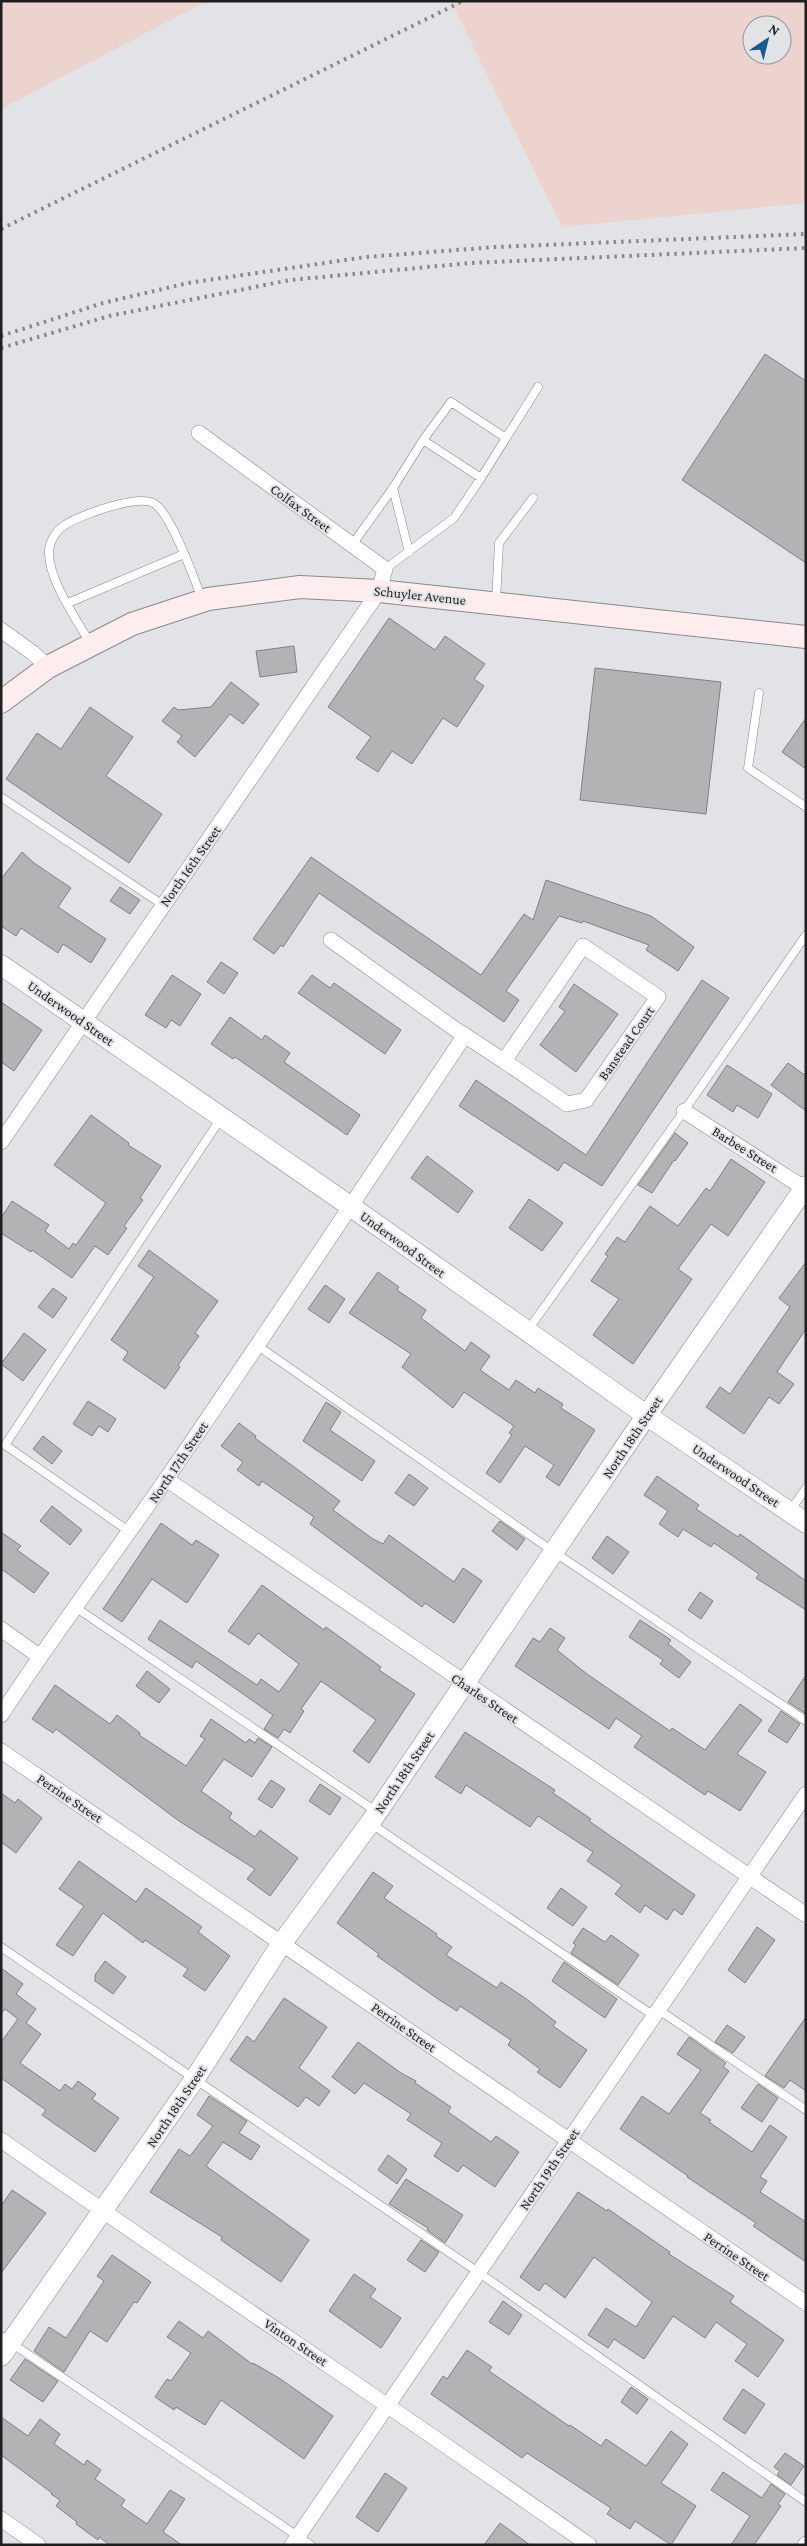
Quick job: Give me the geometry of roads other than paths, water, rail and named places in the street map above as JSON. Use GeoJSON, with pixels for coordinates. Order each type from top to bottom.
{"type":"FeatureCollection","features":[{"type":"Feature","properties":{"kind":"main road","name":"Schuyler Avenue"},"geometry":{"type":"LineString","coordinates":[[1,702],[48,667],[132,624],[203,601],[300,587],[380,591],[806,637]]}},
{"type":"Feature","properties":{"kind":"street","name":"Colfax Street"},"geometry":{"type":"LineString","coordinates":[[199,433],[385,569]]}},
{"type":"Feature","properties":{"kind":"street"},"geometry":{"type":"LineString","coordinates":[[380,591],[385,569]]}},
{"type":"Feature","properties":{"kind":"street","name":"North 16th Street"},"geometry":{"type":"LineString","coordinates":[[4,1132],[83,1022],[380,591]]}},
{"type":"Feature","properties":{"kind":"street"},"geometry":{"type":"LineString","coordinates":[[1,630],[33,652],[48,667]]}},
{"type":"Feature","properties":{"kind":"street","name":"Banstead Court"},"geometry":{"type":"LineString","coordinates":[[331,940],[465,1035],[566,1104],[586,1100],[658,997],[583,946],[504,1061]]}},
{"type":"Feature","properties":{"kind":"street","name":"Underwood Street"},"geometry":{"type":"LineString","coordinates":[[1,965],[350,1206],[646,1416],[798,1517]]}},
{"type":"Feature","properties":{"kind":"street","name":"North 17th Street"},"geometry":{"type":"LineString","coordinates":[[1,1715],[40,1656],[130,1532],[258,1346],[465,1035]]}},
{"type":"Feature","properties":{"kind":"street","name":"Barbee Street"},"geometry":{"type":"LineString","coordinates":[[684,1111],[805,1187]]}},
{"type":"Feature","properties":{"kind":"street","name":"North 18th Street"},"geometry":{"type":"LineString","coordinates":[[4,2345],[102,2212],[194,2080],[282,1943],[374,1818],[646,1416],[805,1187]]}},
{"type":"Feature","properties":{"kind":"street","name":"Charles Street"},"geometry":{"type":"LineString","coordinates":[[166,1479],[806,1915]]}},
{"type":"Feature","properties":{"kind":"street"},"geometry":{"type":"LineString","coordinates":[[1,1629],[40,1656]]}},
{"type":"Feature","properties":{"kind":"street","name":"Perrine Street"},"geometry":{"type":"LineString","coordinates":[[1,1751],[806,2303]]}},
{"type":"Feature","properties":{"kind":"street","name":"North 19th Street"},"geometry":{"type":"LineString","coordinates":[[295,2540],[390,2405],[478,2272],[806,1794]]}},
{"type":"Feature","properties":{"kind":"street","name":"Vinton Street"},"geometry":{"type":"LineString","coordinates":[[1,2140],[102,2212],[390,2405],[589,2545]]}},
{"type":"Feature","properties":{"kind":"street"},"geometry":{"type":"LineString","coordinates":[[1,2519],[38,2545]]}},
{"type":"Feature","properties":{"kind":"lane"},"geometry":{"type":"LineString","coordinates":[[385,569],[454,518],[538,387]]}},
{"type":"Feature","properties":{"kind":"lane"},"geometry":{"type":"LineString","coordinates":[[352,545],[393,488],[450,402],[506,438]]}},
{"type":"Feature","properties":{"kind":"lane"},"geometry":{"type":"LineString","coordinates":[[424,440],[481,478]]}},
{"type":"Feature","properties":{"kind":"lane"},"geometry":{"type":"LineString","coordinates":[[393,488],[409,552]]}},
{"type":"Feature","properties":{"kind":"lane"},"geometry":{"type":"LineString","coordinates":[[496,603],[499,543],[532,498]]}},
{"type":"Feature","properties":{"kind":"lane"},"geometry":{"type":"LineString","coordinates":[[91,644],[55,578],[49,550],[55,533],[65,524],[125,502],[143,499],[155,504],[166,518],[184,554],[203,601]]}},
{"type":"Feature","properties":{"kind":"lane"},"geometry":{"type":"LineString","coordinates":[[68,604],[184,554]]}},
{"type":"Feature","properties":{"kind":"lane"},"geometry":{"type":"LineString","coordinates":[[759,693],[748,768],[806,807]]}},
{"type":"Feature","properties":{"kind":"lane"},"geometry":{"type":"LineString","coordinates":[[1,797],[163,905]]}},
{"type":"Feature","properties":{"kind":"lane"},"geometry":{"type":"LineString","coordinates":[[526,1332],[684,1111],[806,935]]}},
{"type":"Feature","properties":{"kind":"lane"},"geometry":{"type":"LineString","coordinates":[[130,1532],[5,1445],[221,1118]]}},
{"type":"Feature","properties":{"kind":"lane"},"geometry":{"type":"LineString","coordinates":[[258,1346],[554,1552],[806,1721]]}},
{"type":"Feature","properties":{"kind":"lane"},"geometry":{"type":"LineString","coordinates":[[798,1517],[806,1488]]}},
{"type":"Feature","properties":{"kind":"lane"},"geometry":{"type":"LineString","coordinates":[[75,1607],[374,1818],[656,2013],[806,2110]]}},
{"type":"Feature","properties":{"kind":"lane"},"geometry":{"type":"LineString","coordinates":[[1,1947],[478,2272],[806,2502]]}},
{"type":"Feature","properties":{"kind":"lane"},"geometry":{"type":"LineString","coordinates":[[4,2345],[295,2540],[312,2545]]}},
{"type":"Feature","properties":{"kind":"railway"},"geometry":{"type":"LineString","coordinates":[[1,229],[463,1]]}},
{"type":"Feature","properties":{"kind":"railway"},"geometry":{"type":"LineString","coordinates":[[1,336],[103,303],[188,283],[366,257],[496,247],[806,234]]}},
{"type":"Feature","properties":{"kind":"railway"},"geometry":{"type":"LineString","coordinates":[[1,348],[109,316],[290,280],[470,263],[806,248]]}}]}
